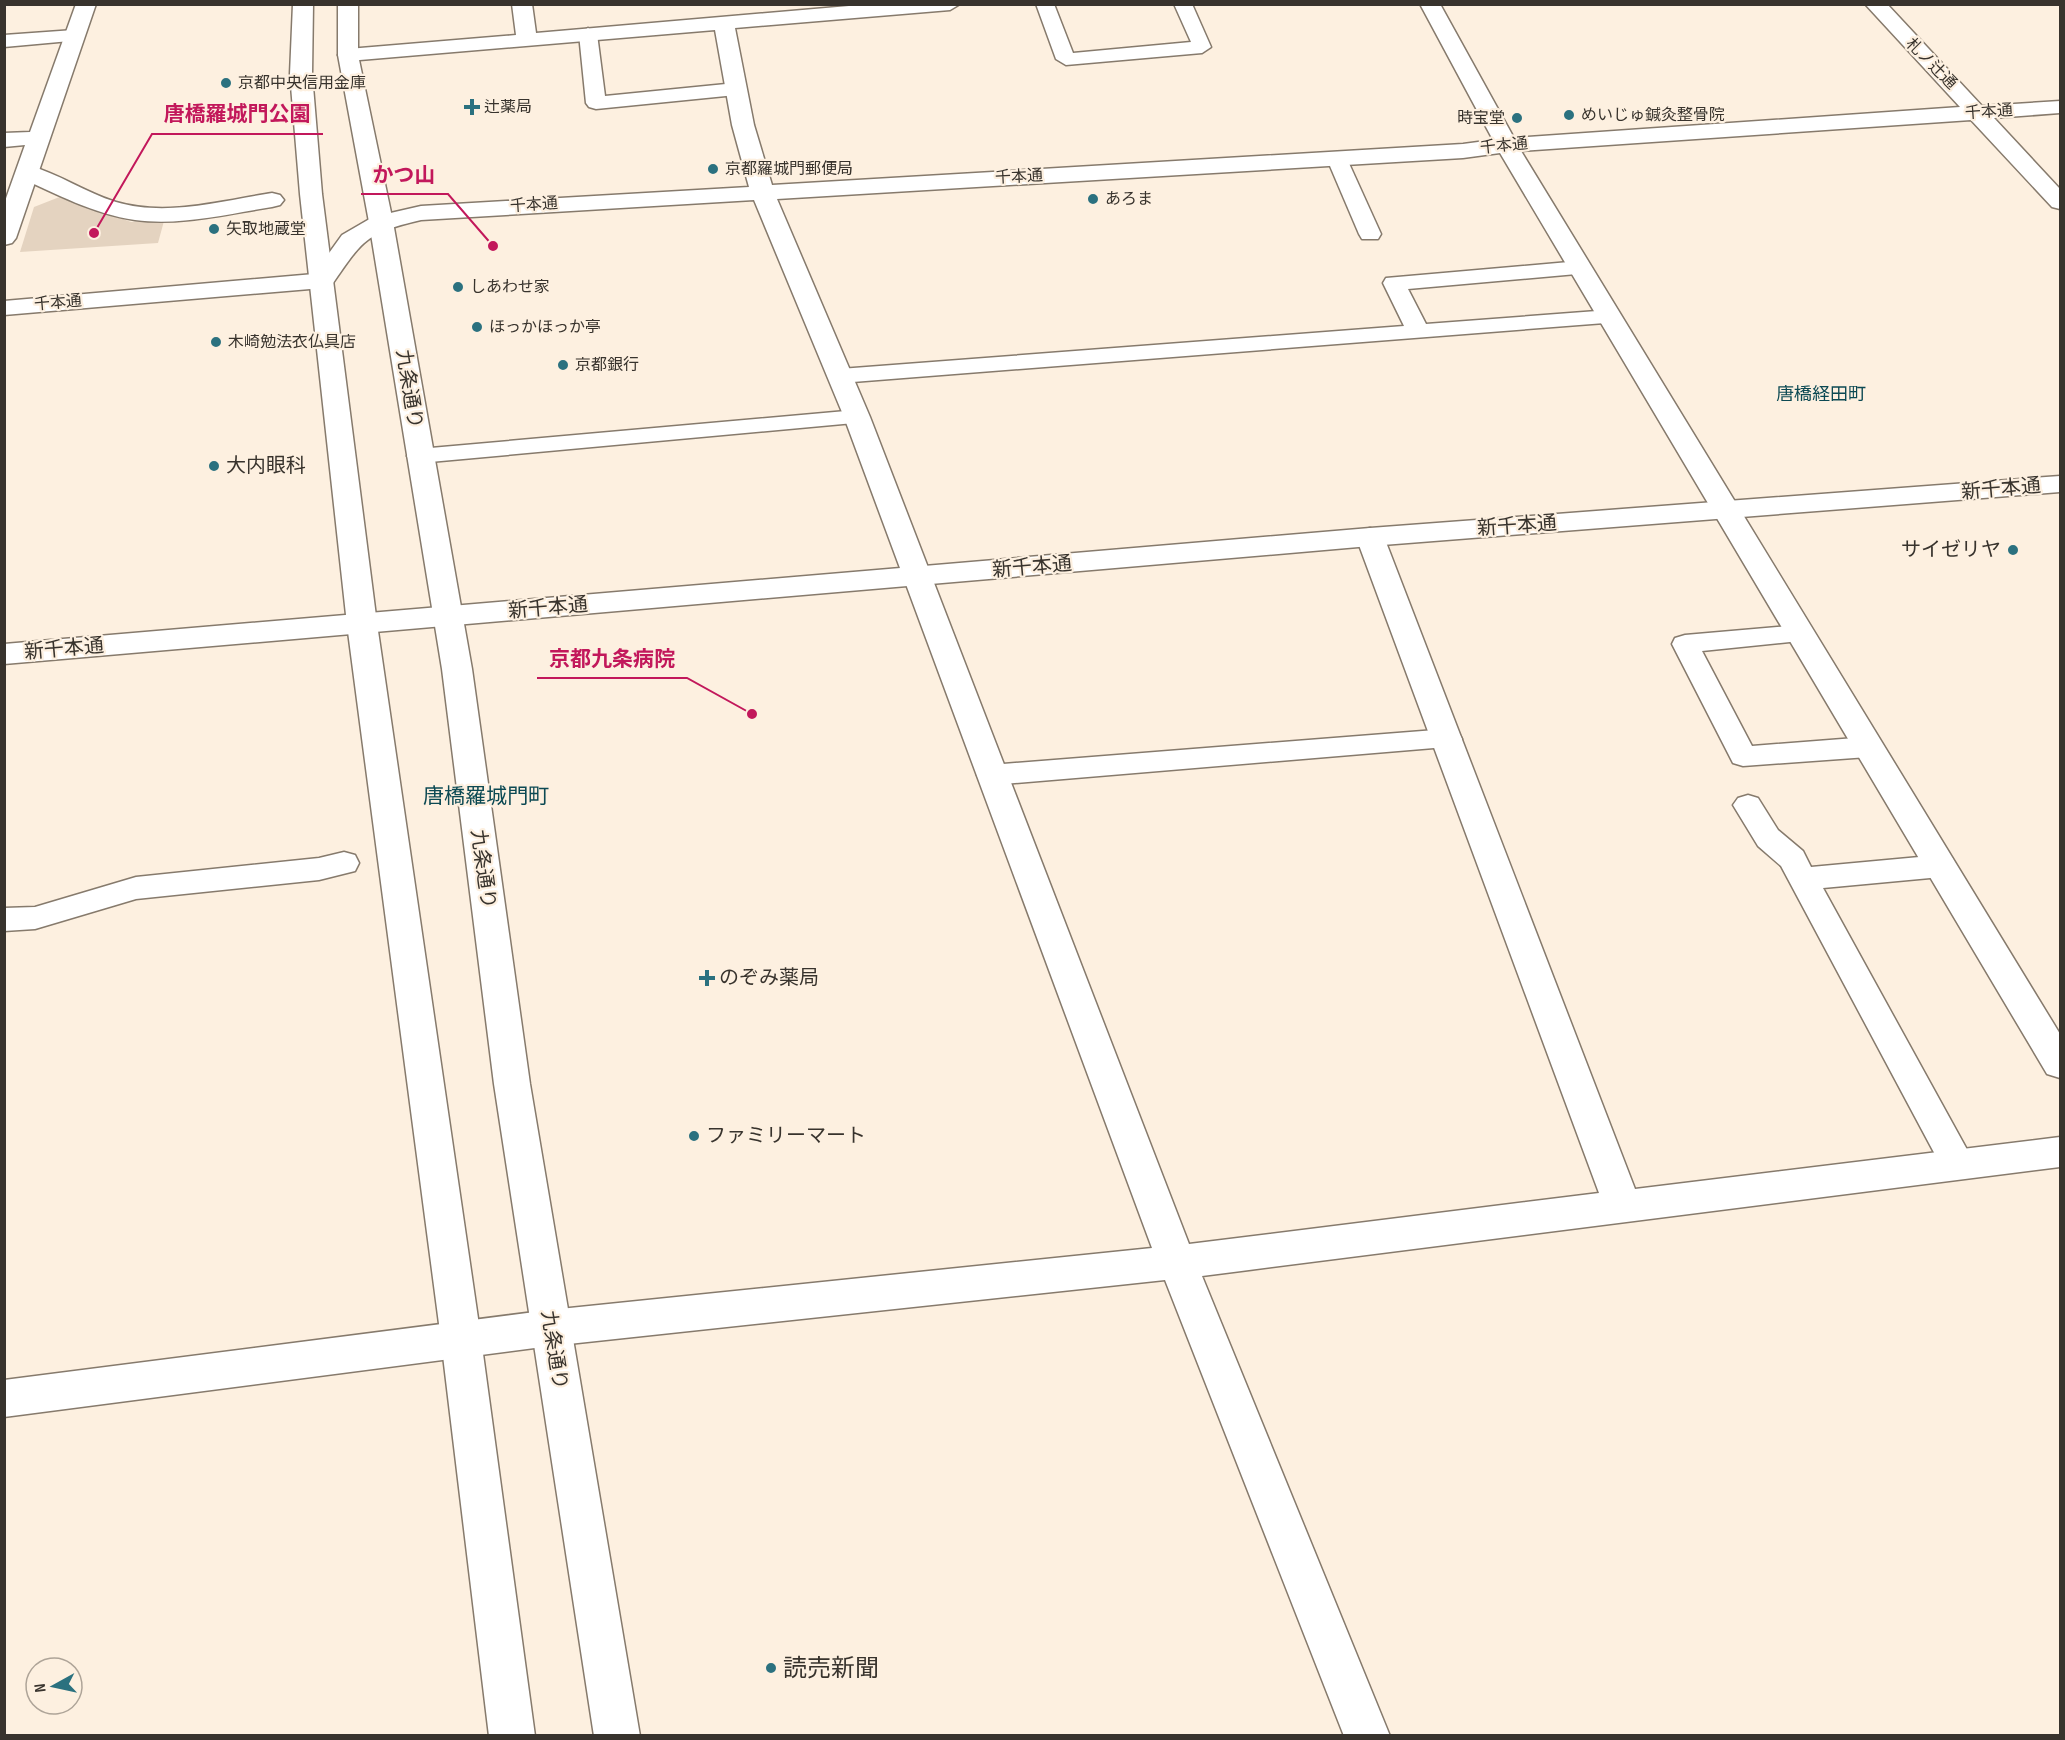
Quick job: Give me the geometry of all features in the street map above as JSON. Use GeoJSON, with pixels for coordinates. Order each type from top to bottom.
{"type":"FeatureCollection","features":[{"type":"Feature","properties":{"kind":"main road"},"geometry":{"type":"LineString","coordinates":[[4,238],[86,4]]}},
{"type":"Feature","properties":{"kind":"main road"},"geometry":{"type":"LineString","coordinates":[[303,4],[301,74],[322,281],[362,624],[461,1339],[512,1736]]}},
{"type":"Feature","properties":{"kind":"main road","name":"九条通り"},"geometry":{"type":"LineString","coordinates":[[348,4],[346,37],[348,55],[381,222],[446,616],[457,669],[512,1084],[617,1736]]}},
{"type":"Feature","properties":{"kind":"main road"},"geometry":{"type":"LineString","coordinates":[[522,4],[527,39]]}},
{"type":"Feature","properties":{"kind":"main road"},"geometry":{"type":"LineString","coordinates":[[348,55],[950,4]]}},
{"type":"Feature","properties":{"kind":"main road"},"geometry":{"type":"LineString","coordinates":[[1430,4],[1507,145],[1580,268],[2061,1064]]}},
{"type":"Feature","properties":{"kind":"main road","name":"札ノ辻通"},"geometry":{"type":"LineString","coordinates":[[1875,4],[2061,202]]}},
{"type":"Feature","properties":{"kind":"main road"},"geometry":{"type":"LineString","coordinates":[[724,24],[743,125],[762,191],[857,417],[1177,1262],[1367,1736]]}},
{"type":"Feature","properties":{"kind":"main road","name":"千本通"},"geometry":{"type":"LineString","coordinates":[[4,308],[322,281],[351,240],[381,222],[421,213],[1463,151],[1507,145],[2061,107]]}},
{"type":"Feature","properties":{"kind":"main road"},"geometry":{"type":"LineString","coordinates":[[4,140],[39,138]]}},
{"type":"Feature","properties":{"kind":"main road"},"geometry":{"type":"LineString","coordinates":[[27,172],[83,197],[133,213],[172,214],[272,200]]}},
{"type":"Feature","properties":{"kind":"main road","name":"新千本通"},"geometry":{"type":"LineString","coordinates":[[4,654],[1370,537],[2061,484]]}},
{"type":"Feature","properties":{"kind":"main road"},"geometry":{"type":"LineString","coordinates":[[1370,537],[1449,739],[1623,1207]]}},
{"type":"Feature","properties":{"kind":"main road"},"geometry":{"type":"LineString","coordinates":[[4,1399],[550,1328],[1177,1262],[2061,1152]]}},
{"type":"Feature","properties":{"kind":"lane"},"geometry":{"type":"LineString","coordinates":[[1044,4],[1066,59],[1202,47],[1183,4]]}},
{"type":"Feature","properties":{"kind":"lane"},"geometry":{"type":"LineString","coordinates":[[588,34],[596,103],[736,89]]}},
{"type":"Feature","properties":{"kind":"lane"},"geometry":{"type":"LineString","coordinates":[[4,41],[74,36]]}},
{"type":"Feature","properties":{"kind":"lane"},"geometry":{"type":"LineString","coordinates":[[1336,159],[1370,234]]}},
{"type":"Feature","properties":{"kind":"lane"},"geometry":{"type":"LineString","coordinates":[[1417,330],[1394,283],[1580,268]]}},
{"type":"Feature","properties":{"kind":"lane"},"geometry":{"type":"LineString","coordinates":[[840,376],[1610,317]]}},
{"type":"Feature","properties":{"kind":"lane"},"geometry":{"type":"LineString","coordinates":[[419,456],[857,417]]}},
{"type":"Feature","properties":{"kind":"lane"},"geometry":{"type":"LineString","coordinates":[[1800,634],[1685,644],[1743,756],[1868,747]]}},
{"type":"Feature","properties":{"kind":"lane"},"geometry":{"type":"LineString","coordinates":[[991,775],[1449,739]]}},
{"type":"Feature","properties":{"kind":"lane"},"geometry":{"type":"LineString","coordinates":[[1748,805],[1768,838],[1792,859],[1958,1166]]}},
{"type":"Feature","properties":{"kind":"lane"},"geometry":{"type":"LineString","coordinates":[[4,920],[35,918],[136,888],[319,869],[344,863]]}},
{"type":"Feature","properties":{"kind":"lane"},"geometry":{"type":"LineString","coordinates":[[1803,879],[1941,866]]}},
{"type":"Feature","properties":{"kind":"shaded area"},"geometry":{"type":"Polygon","coordinates":[[[62,196],[131,222],[164,221],[158,243],[20,252],[34,207],[62,196]]]}},
{"type":"Feature","properties":{"kind":"place","name":"京都中央信用金庫"},"geometry":{"type":"Point","coordinates":[226,83]}},
{"type":"Feature","properties":{"kind":"place","name":"辻薬局"},"geometry":{"type":"Point","coordinates":[472,107]}},
{"type":"Feature","properties":{"kind":"place","name":"めいじゅ鍼灸整骨院"},"geometry":{"type":"Point","coordinates":[1569,115]}},
{"type":"Feature","properties":{"kind":"place","name":"時宝堂"},"geometry":{"type":"Point","coordinates":[1517,118]}},
{"type":"Feature","properties":{"kind":"place","name":"京都羅城門郵便局"},"geometry":{"type":"Point","coordinates":[713,169]}},
{"type":"Feature","properties":{"kind":"place","name":"あろま"},"geometry":{"type":"Point","coordinates":[1093,199]}},
{"type":"Feature","properties":{"kind":"place","name":"矢取地蔵堂"},"geometry":{"type":"Point","coordinates":[214,229]}},
{"type":"Feature","properties":{"kind":"place","name":"唐橋羅城門公園"},"geometry":{"type":"Point","coordinates":[94,233]}},
{"type":"Feature","properties":{"kind":"place","name":"かつ山"},"geometry":{"type":"Point","coordinates":[493,246]}},
{"type":"Feature","properties":{"kind":"place","name":"しあわせ家"},"geometry":{"type":"Point","coordinates":[458,287]}},
{"type":"Feature","properties":{"kind":"place","name":"ほっかほっか亭"},"geometry":{"type":"Point","coordinates":[477,327]}},
{"type":"Feature","properties":{"kind":"place","name":"木崎勉法衣仏具店"},"geometry":{"type":"Point","coordinates":[216,342]}},
{"type":"Feature","properties":{"kind":"place","name":"京都銀行"},"geometry":{"type":"Point","coordinates":[563,365]}},
{"type":"Feature","properties":{"kind":"place","name":"大内眼科"},"geometry":{"type":"Point","coordinates":[214,466]}},
{"type":"Feature","properties":{"kind":"place","name":"サイゼリヤ"},"geometry":{"type":"Point","coordinates":[2013,550]}},
{"type":"Feature","properties":{"kind":"place","name":"京都九条病院"},"geometry":{"type":"Point","coordinates":[752,714]}},
{"type":"Feature","properties":{"kind":"place","name":"のぞみ薬局"},"geometry":{"type":"Point","coordinates":[707,978]}},
{"type":"Feature","properties":{"kind":"place","name":"ファミリーマート"},"geometry":{"type":"Point","coordinates":[694,1136]}},
{"type":"Feature","properties":{"kind":"place","name":"読売新聞"},"geometry":{"type":"Point","coordinates":[771,1668]}},
{"type":"Feature","properties":{"kind":"district","name":"唐橋経田町"},"geometry":{"type":"Point","coordinates":[1821,394]}},
{"type":"Feature","properties":{"kind":"district","name":"唐橋羅城門町"},"geometry":{"type":"Point","coordinates":[486,796]}}]}
